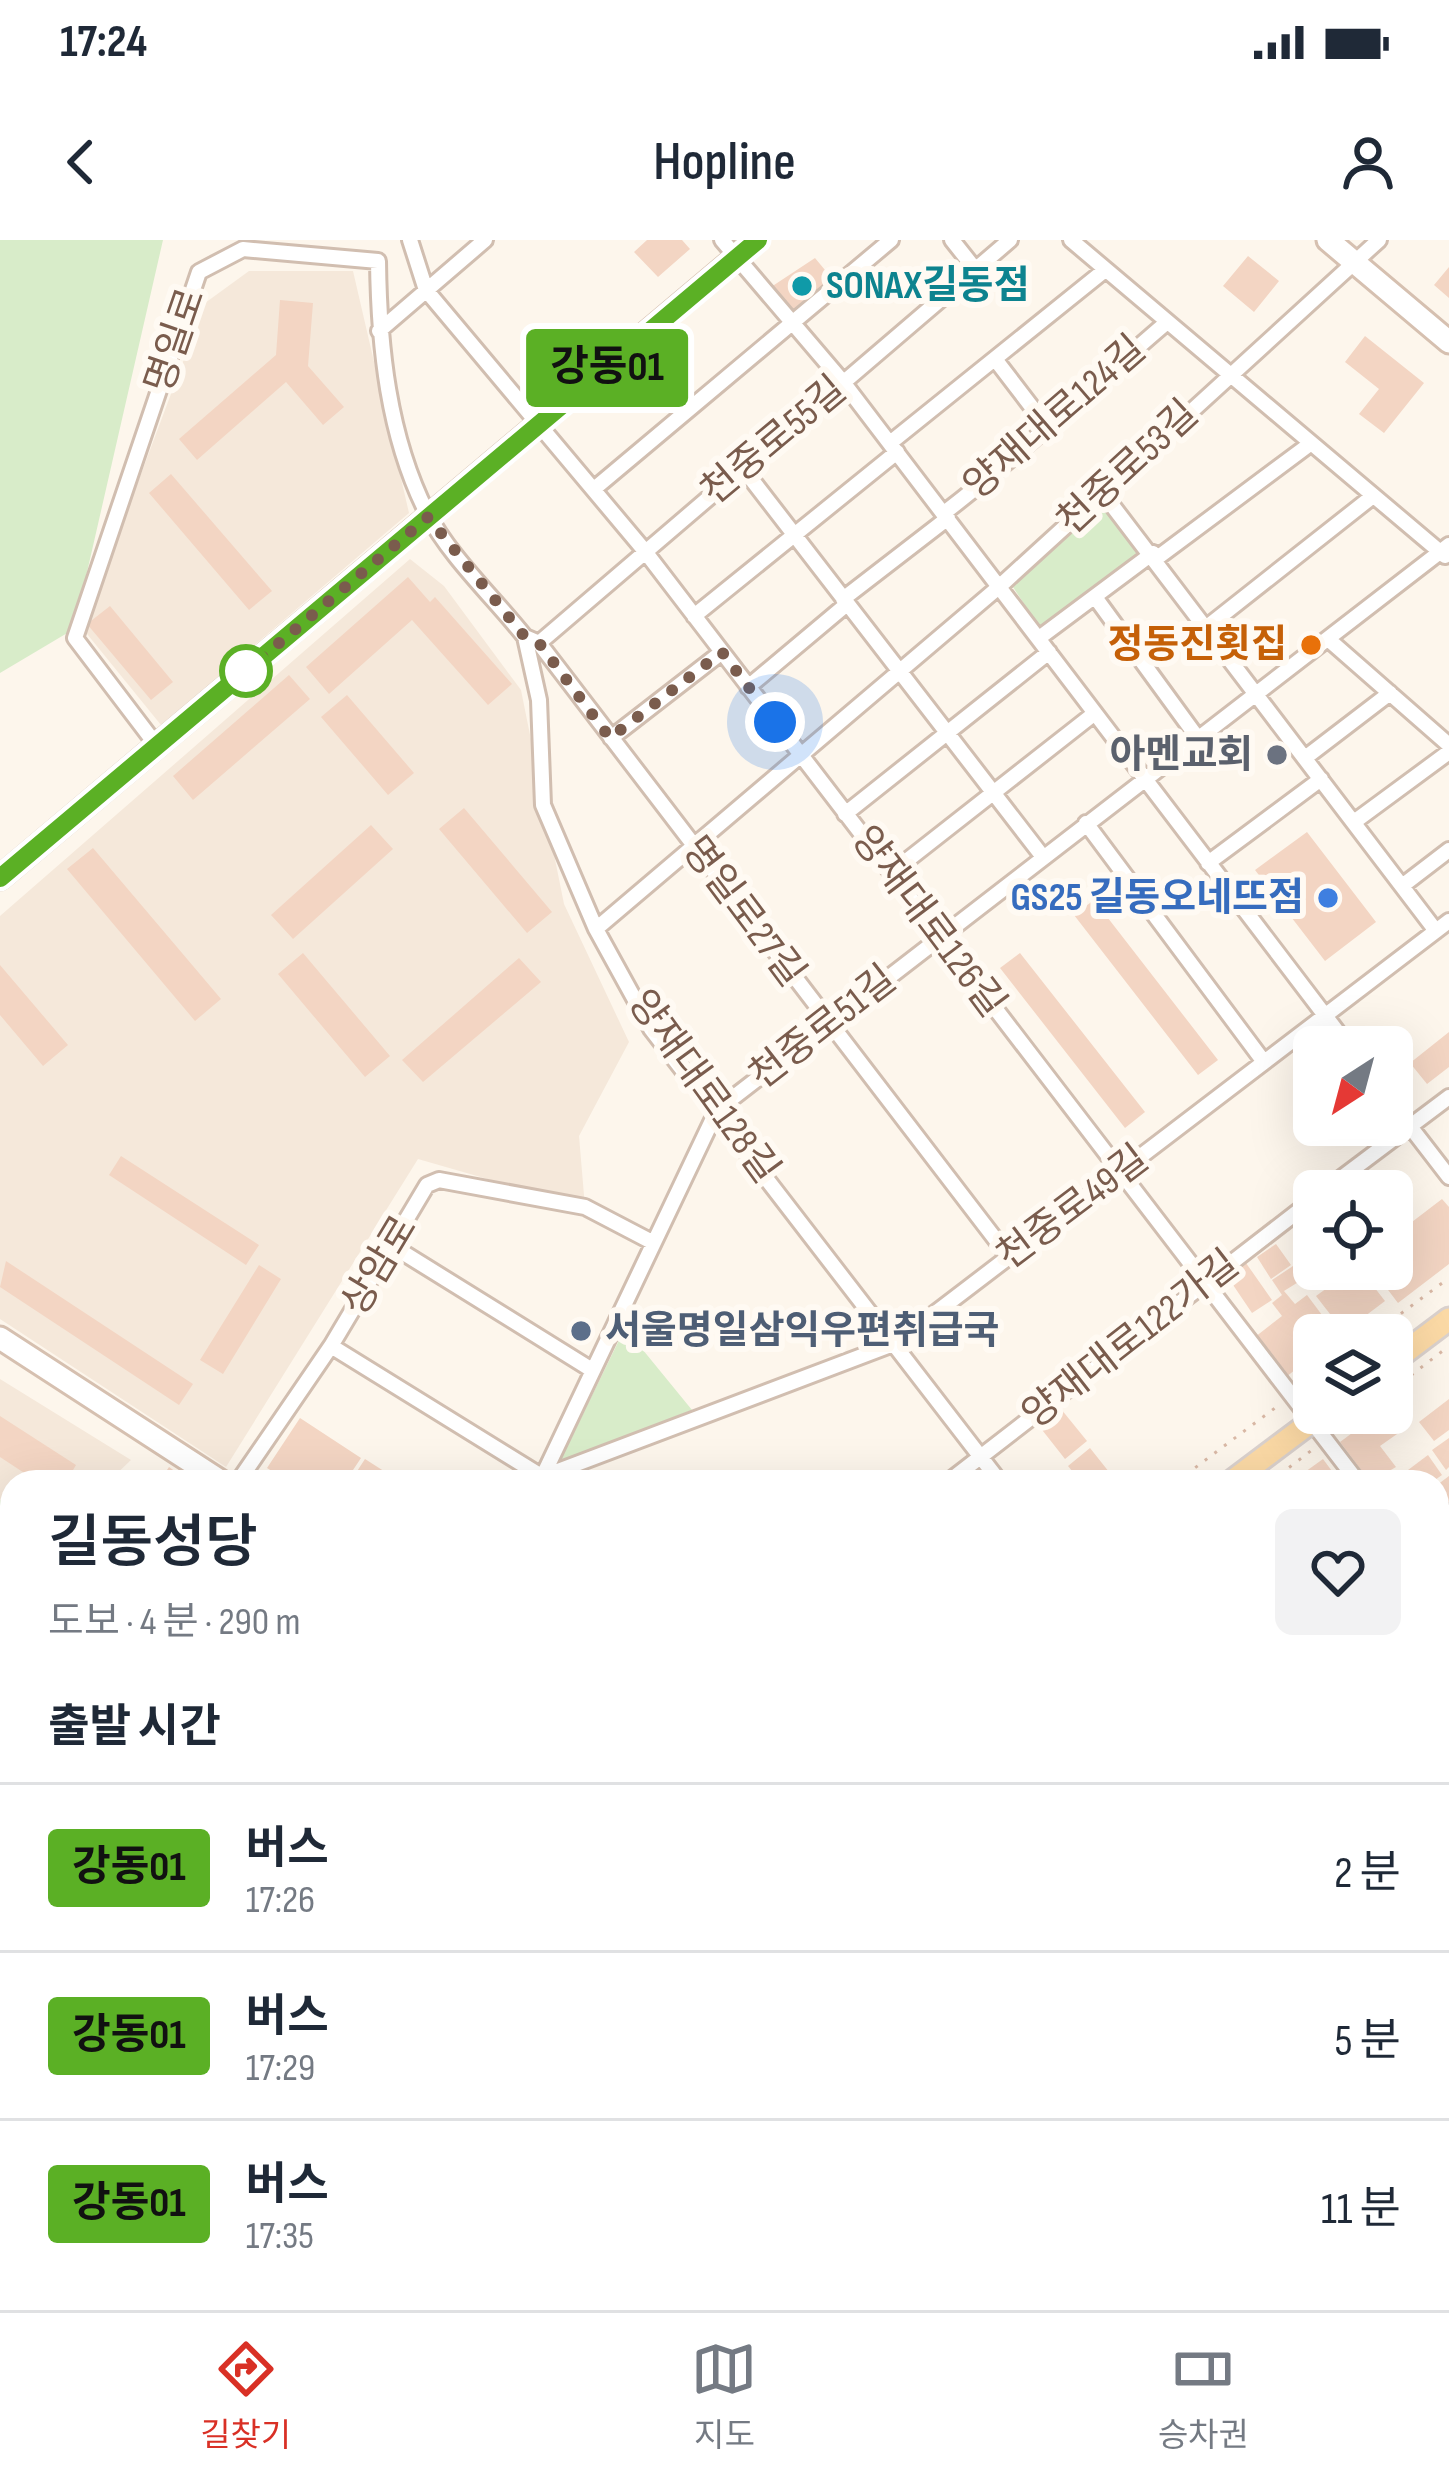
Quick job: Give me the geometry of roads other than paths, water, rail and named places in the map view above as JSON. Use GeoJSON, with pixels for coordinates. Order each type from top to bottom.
{"type":"FeatureCollection","features":[{"type":"Feature","properties":{"kind":"main road"},"geometry":{"type":"LineString","coordinates":[[1413,1345],[1449,1318]]}},
{"type":"Feature","properties":{"kind":"main road"},"geometry":{"type":"LineString","coordinates":[[1247,1470],[1295,1434]]}},
{"type":"Feature","properties":{"kind":"street"},"geometry":{"type":"LineString","coordinates":[[410,240],[426,290]]}},
{"type":"Feature","properties":{"kind":"street"},"geometry":{"type":"LineString","coordinates":[[379,331],[484,240]]}},
{"type":"Feature","properties":{"kind":"street"},"geometry":{"type":"LineString","coordinates":[[0,878],[540,425],[729,249],[758,240]]}},
{"type":"Feature","properties":{"kind":"street"},"geometry":{"type":"LineString","coordinates":[[594,489],[891,240]]}},
{"type":"Feature","properties":{"kind":"street"},"geometry":{"type":"LineString","coordinates":[[952,240],[975,268]]}},
{"type":"Feature","properties":{"kind":"street","name":"천중로55길"},"geometry":{"type":"LineString","coordinates":[[532,640],[1010,240]]}},
{"type":"Feature","properties":{"kind":"street"},"geometry":{"type":"LineString","coordinates":[[1071,240],[1228,376],[1447,552]]}},
{"type":"Feature","properties":{"kind":"street"},"geometry":{"type":"LineString","coordinates":[[1328,240],[1449,342]]}},
{"type":"Feature","properties":{"kind":"street","name":"천중로53길"},"geometry":{"type":"LineString","coordinates":[[596,929],[1000,586],[1378,240]]}},
{"type":"Feature","properties":{"kind":"street","name":"명일로"},"geometry":{"type":"LineString","coordinates":[[157,746],[75,638],[199,272],[243,249],[378,261],[379,331],[401,449],[428,517]]}},
{"type":"Feature","properties":{"kind":"street","name":"양재대로124길"},"geometry":{"type":"LineString","coordinates":[[729,249],[843,382],[1333,1026]]}},
{"type":"Feature","properties":{"kind":"street","name":"양재대로124길"},"geometry":{"type":"LineString","coordinates":[[694,616],[1106,270]]}},
{"type":"Feature","properties":{"kind":"street","name":"양재대로126길"},"geometry":{"type":"LineString","coordinates":[[426,290],[644,550],[1293,1396]]}},
{"type":"Feature","properties":{"kind":"street","name":"양재대로124길"},"geometry":{"type":"LineString","coordinates":[[748,687],[1166,322]]}},
{"type":"Feature","properties":{"kind":"street"},"geometry":{"type":"LineString","coordinates":[[995,359],[1047,428]]}},
{"type":"Feature","properties":{"kind":"street"},"geometry":{"type":"LineString","coordinates":[[1040,638],[1310,444]]}},
{"type":"Feature","properties":{"kind":"street"},"geometry":{"type":"LineString","coordinates":[[742,467],[1043,857]]}},
{"type":"Feature","properties":{"kind":"street"},"geometry":{"type":"LineString","coordinates":[[1102,492],[1155,555],[1256,693]]}},
{"type":"Feature","properties":{"kind":"street"},"geometry":{"type":"LineString","coordinates":[[1207,627],[1373,496]]}},
{"type":"Feature","properties":{"kind":"street","name":"명일로27길"},"geometry":{"type":"LineString","coordinates":[[428,517],[610,738],[1009,1257]]}},
{"type":"Feature","properties":{"kind":"street","name":"천중로51길"},"geometry":{"type":"LineString","coordinates":[[548,1470],[717,1109],[1197,737],[1447,552]]}},
{"type":"Feature","properties":{"kind":"street"},"geometry":{"type":"LineString","coordinates":[[1094,597],[1197,737]]}},
{"type":"Feature","properties":{"kind":"street"},"geometry":{"type":"LineString","coordinates":[[1328,639],[1449,748],[1354,822]]}},
{"type":"Feature","properties":{"kind":"street","name":"양재대로128길"},"geometry":{"type":"LineString","coordinates":[[532,640],[543,805],[596,929],[651,1029],[991,1470]]}},
{"type":"Feature","properties":{"kind":"street"},"geometry":{"type":"LineString","coordinates":[[610,738],[722,652]]}},
{"type":"Feature","properties":{"kind":"street"},"geometry":{"type":"LineString","coordinates":[[845,814],[1049,652]]}},
{"type":"Feature","properties":{"kind":"street","name":"천중로49길"},"geometry":{"type":"LineString","coordinates":[[570,1470],[896,1343],[1443,926],[1402,886],[1256,693]]}},
{"type":"Feature","properties":{"kind":"street"},"geometry":{"type":"LineString","coordinates":[[1305,758],[1390,693]]}},
{"type":"Feature","properties":{"kind":"street"},"geometry":{"type":"LineString","coordinates":[[891,873],[1095,713]]}},
{"type":"Feature","properties":{"kind":"street"},"geometry":{"type":"LineString","coordinates":[[1208,863],[1321,779]]}},
{"type":"Feature","properties":{"kind":"street"},"geometry":{"type":"LineString","coordinates":[[1086,823],[1264,1062]]}},
{"type":"Feature","properties":{"kind":"street"},"geometry":{"type":"LineString","coordinates":[[1402,886],[1449,850]]}},
{"type":"Feature","properties":{"kind":"street"},"geometry":{"type":"LineString","coordinates":[[1413,1124],[1449,1097]]}},
{"type":"Feature","properties":{"kind":"street"},"geometry":{"type":"LineString","coordinates":[[1413,1130],[1449,1177]]}},
{"type":"Feature","properties":{"kind":"street"},"geometry":{"type":"LineString","coordinates":[[1352,1170],[1384,1146]]}},
{"type":"Feature","properties":{"kind":"street","name":"상암로"},"geometry":{"type":"LineString","coordinates":[[246,1470],[394,1247],[427,1185],[439,1180],[585,1207],[652,1242]]}},
{"type":"Feature","properties":{"kind":"street","name":"양재대로122가길"},"geometry":{"type":"LineString","coordinates":[[964,1470],[1293,1215]]}},
{"type":"Feature","properties":{"kind":"street"},"geometry":{"type":"LineString","coordinates":[[394,1247],[592,1370]]}},
{"type":"Feature","properties":{"kind":"street"},"geometry":{"type":"LineString","coordinates":[[0,1338],[204,1470]]}},
{"type":"Feature","properties":{"kind":"street"},"geometry":{"type":"LineString","coordinates":[[331,1346],[528,1470]]}},
{"type":"Feature","properties":{"kind":"street","name":"양재대로126길"},"geometry":{"type":"LineString","coordinates":[[1328,1434],[1351,1470]]}},
{"type":"Feature","properties":{"kind":"place","name":"SONAX길동점"},"geometry":{"type":"Point","coordinates":[802,286]}},
{"type":"Feature","properties":{"kind":"place","name":"정동진횟집"},"geometry":{"type":"Point","coordinates":[1311,645]}},
{"type":"Feature","properties":{"kind":"place","name":"아멘교회"},"geometry":{"type":"Point","coordinates":[1277,755]}},
{"type":"Feature","properties":{"kind":"place","name":"GS25 길동오네뜨점"},"geometry":{"type":"Point","coordinates":[1328,898]}},
{"type":"Feature","properties":{"kind":"place","name":"서울명일삼익우편취급국"},"geometry":{"type":"Point","coordinates":[581,1331]}}]}
